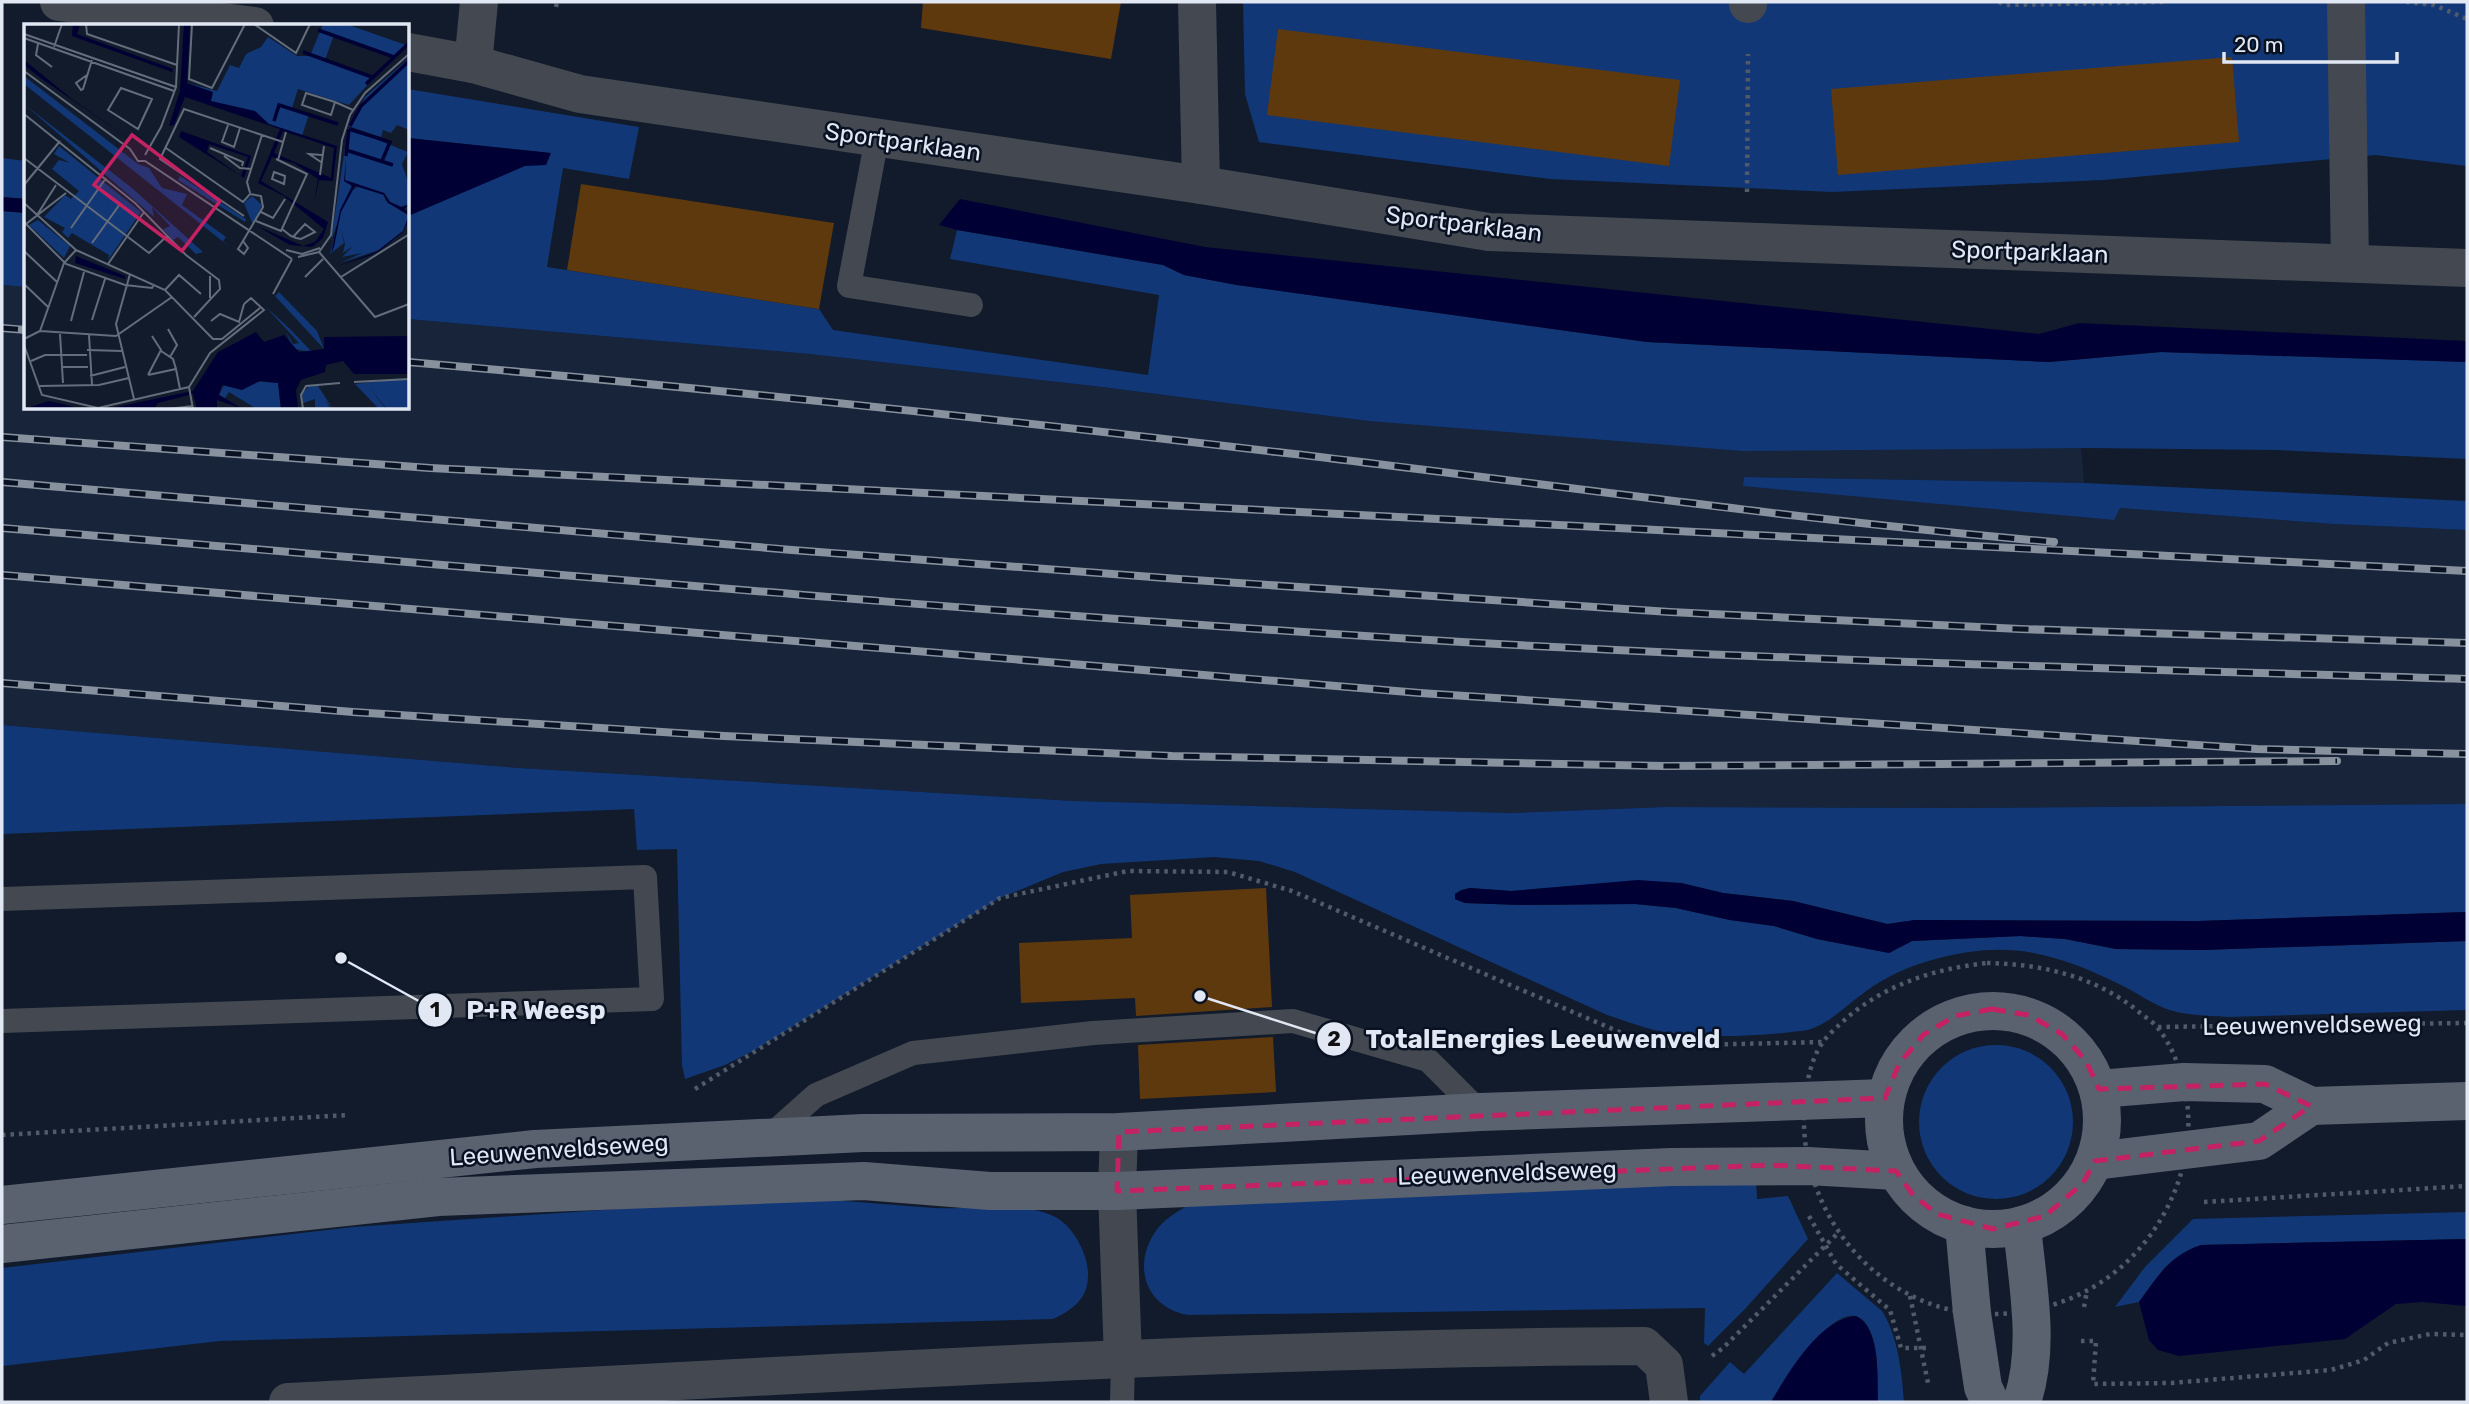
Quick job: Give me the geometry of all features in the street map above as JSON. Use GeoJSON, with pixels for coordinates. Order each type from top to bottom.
{"type":"FeatureCollection","features":[{"type":"Feature","properties":{"kind":"main road"},"geometry":{"type":"LineString","coordinates":[[1992,1009],[2029,1015],[2062,1034],[2086,1061],[2099,1089],[2103,1118],[2101,1139],[2095,1161],[2083,1183],[2066,1202],[2045,1216],[2022,1225],[1993,1229],[1964,1225],[1937,1214],[1913,1195],[1896,1171],[1887,1147],[1883,1123],[1885,1098],[1899,1064],[1923,1035],[1955,1016],[1992,1009]]}},
{"type":"Feature","properties":{"kind":"main road"},"geometry":{"type":"LineString","coordinates":[[2099,1089],[2184,1082],[2266,1084],[2311,1106],[2467,1101]]}},
{"type":"Feature","properties":{"kind":"main road","name":"Leeuwenveldseweg"},"geometry":{"type":"LineString","coordinates":[[2,1205],[534,1149],[863,1133],[1119,1132],[1480,1112],[1885,1098]]}},
{"type":"Feature","properties":{"kind":"main road"},"geometry":{"type":"LineString","coordinates":[[2095,1161],[2259,1141],[2311,1106]]}},
{"type":"Feature","properties":{"kind":"main road","name":"Leeuwenveldseweg"},"geometry":{"type":"LineString","coordinates":[[2,1244],[438,1198],[864,1181],[990,1191],[1117,1191],[1671,1167],[1808,1166],[1896,1171]]}},
{"type":"Feature","properties":{"kind":"main road"},"geometry":{"type":"LineString","coordinates":[[1964,1225],[1972,1313],[1983,1387],[1990,1402]]}},
{"type":"Feature","properties":{"kind":"main road"},"geometry":{"type":"LineString","coordinates":[[2022,1225],[2034,1343],[2029,1382],[2022,1402]]}},
{"type":"Feature","properties":{"kind":"street"},"geometry":{"type":"LineString","coordinates":[[59,2],[239,24]]}},
{"type":"Feature","properties":{"kind":"street"},"geometry":{"type":"LineString","coordinates":[[473,64],[479,2]]}},
{"type":"Feature","properties":{"kind":"street"},"geometry":{"type":"LineString","coordinates":[[1197,2],[1201,185]]}},
{"type":"Feature","properties":{"kind":"street"},"geometry":{"type":"LineString","coordinates":[[2346,2],[2350,263]]}},
{"type":"Feature","properties":{"kind":"street","name":"Sportparklaan"},"geometry":{"type":"LineString","coordinates":[[410,52],[473,64],[580,94],[1201,185],[1489,232],[2467,268]]}},
{"type":"Feature","properties":{"kind":"street"},"geometry":{"type":"LineString","coordinates":[[1119,1132],[1117,1191],[1123,1359]]}},
{"type":"Feature","properties":{"kind":"street"},"geometry":{"type":"LineString","coordinates":[[288,1402],[1123,1359],[1530,1347],[1644,1346],[1664,1364],[1668,1388]]}},
{"type":"Feature","properties":{"kind":"lane"},"geometry":{"type":"LineString","coordinates":[[877,138],[849,286],[971,305]]}},
{"type":"Feature","properties":{"kind":"lane"},"geometry":{"type":"LineString","coordinates":[[2,899],[645,877],[652,999],[2,1021]]}},
{"type":"Feature","properties":{"kind":"lane"},"geometry":{"type":"LineString","coordinates":[[770,1136],[816,1095],[913,1053],[1093,1033],[1293,1021],[1429,1060],[1480,1112]]}},
{"type":"Feature","properties":{"kind":"lane"},"geometry":{"type":"LineString","coordinates":[[1122,1402],[1123,1359]]}},
{"type":"Feature","properties":{"kind":"path"},"geometry":{"type":"LineString","coordinates":[[1999,2],[2004,5],[2165,2]]}},
{"type":"Feature","properties":{"kind":"path"},"geometry":{"type":"LineString","coordinates":[[2406,2],[2434,5],[2467,19]]}},
{"type":"Feature","properties":{"kind":"path"},"geometry":{"type":"LineString","coordinates":[[1747,201],[1748,3]]}},
{"type":"Feature","properties":{"kind":"path","name":"Leeuwenveldseweg"},"geometry":{"type":"LineString","coordinates":[[1823,1042],[1849,1016],[1880,994],[1913,978],[1949,967],[1987,962],[2024,964],[2060,971],[2084,980],[2128,1003],[2157,1027],[2467,1023]]}},
{"type":"Feature","properties":{"kind":"path"},"geometry":{"type":"LineString","coordinates":[[2196,1202],[2467,1186]]}},
{"type":"Feature","properties":{"kind":"path"},"geometry":{"type":"LineString","coordinates":[[2168,1204],[2182,1203]]}},
{"type":"Feature","properties":{"kind":"path"},"geometry":{"type":"LineString","coordinates":[[1668,1388],[1682,1373],[1723,1348],[1839,1233]]}},
{"type":"Feature","properties":{"kind":"path"},"geometry":{"type":"LineString","coordinates":[[1910,1295],[1929,1389]]}},
{"type":"Feature","properties":{"kind":"highlighted area"},"geometry":{"type":"Polygon","coordinates":[[[1992,1009],[2029,1015],[2062,1034],[2086,1061],[2099,1089],[2265,1084],[2311,1106],[2259,1141],[2095,1161],[2083,1183],[2045,1216],[1993,1229],[1937,1214],[1913,1195],[1896,1171],[1770,1165],[1117,1191],[1119,1132],[1885,1098],[1899,1064],[1923,1035],[1955,1016],[1992,1009]]]}},
{"type":"Feature","properties":{"kind":"shaded area"},"geometry":{"type":"Polygon","coordinates":[[[1243,2],[2467,2],[2467,166],[2375,155],[2103,180],[1832,192],[1550,179],[1259,142],[1245,94],[1243,2]]]}},
{"type":"Feature","properties":{"kind":"shaded area"},"geometry":{"type":"Polygon","coordinates":[[[410,89],[639,127],[629,179],[563,168],[547,267],[819,309],[833,330],[1148,375],[1159,295],[950,259],[957,230],[1163,265],[1184,275],[1237,285],[1647,342],[2049,362],[2161,352],[2467,362],[2467,459],[2276,450],[2087,448],[1743,451],[1369,421],[810,354],[410,319],[410,215],[525,165],[546,165],[550,153],[410,138],[410,89]]]}},
{"type":"Feature","properties":{"kind":"shaded area"},"geometry":{"type":"Polygon","coordinates":[[[410,138],[551,153],[546,165],[525,166],[410,215],[410,138]]]}},
{"type":"Feature","properties":{"kind":"shaded area"},"geometry":{"type":"Polygon","coordinates":[[[2,158],[24,161],[24,199],[2,197],[2,158]]]}},
{"type":"Feature","properties":{"kind":"shaded area"},"geometry":{"type":"Polygon","coordinates":[[[2,197],[24,199],[24,213],[2,211],[2,197]]]}},
{"type":"Feature","properties":{"kind":"shaded area"},"geometry":{"type":"Polygon","coordinates":[[[960,199],[1205,247],[2039,334],[2079,323],[2467,341],[2467,362],[2161,352],[2049,362],[1647,342],[1237,285],[1184,275],[1163,265],[939,225],[960,199]]]}},
{"type":"Feature","properties":{"kind":"shaded area"},"geometry":{"type":"Polygon","coordinates":[[[2,211],[24,213],[24,287],[2,285],[2,211]]]}},
{"type":"Feature","properties":{"kind":"shaded area"},"geometry":{"type":"Polygon","coordinates":[[[2,285],[24,287],[24,410],[410,410],[410,319],[810,354],[1369,421],[2079,420],[2084,483],[1745,477],[1743,485],[2113,520],[2120,508],[2334,524],[2467,530],[2467,804],[1964,808],[1666,807],[1511,813],[1073,801],[519,768],[2,725],[2,285]]]}},
{"type":"Feature","properties":{"kind":"shaded area"},"geometry":{"type":"Polygon","coordinates":[[[1744,477],[2084,483],[2467,501],[2467,530],[2334,524],[2120,508],[2114,520],[1743,486],[1744,477]]]}},
{"type":"Feature","properties":{"kind":"shaded area"},"geometry":{"type":"Polygon","coordinates":[[[2,725],[519,768],[1073,801],[1511,813],[1666,807],[1964,808],[2467,804],[2467,912],[2198,921],[1915,920],[1888,924],[1793,901],[1723,893],[1681,883],[1511,891],[1470,888],[1455,894],[1455,899],[1465,903],[1635,904],[1676,908],[1774,926],[1817,939],[1889,953],[1912,941],[2020,936],[2065,939],[2116,949],[2202,950],[2467,941],[2467,1010],[2227,1017],[2187,1014],[2164,1008],[2074,964],[2029,952],[1983,950],[1932,960],[1897,973],[1873,987],[1831,1019],[1808,1030],[1731,1036],[1671,1033],[1607,1015],[1295,872],[1259,861],[1214,857],[1101,864],[1063,872],[1000,898],[755,1050],[725,1065],[685,1079],[682,1065],[677,849],[637,850],[634,809],[2,834],[2,725]]]}},
{"type":"Feature","properties":{"kind":"shaded area"},"geometry":{"type":"Polygon","coordinates":[[[1638,880],[1681,883],[1723,893],[1793,901],[1887,924],[1915,920],[2198,921],[2467,912],[2467,941],[2202,950],[2116,949],[2065,939],[2020,936],[1912,941],[1889,953],[1817,939],[1774,926],[1676,908],[1635,904],[1465,903],[1455,899],[1455,894],[1470,888],[1511,891],[1638,880]]]}},
{"type":"Feature","properties":{"kind":"shaded area"},"geometry":{"type":"Polygon","coordinates":[[[1996,1045],[2025,1051],[2050,1068],[2067,1093],[2073,1122],[2067,1151],[2050,1176],[2025,1193],[1996,1199],[1967,1193],[1942,1176],[1925,1151],[1919,1122],[1925,1093],[1942,1068],[1967,1051],[1996,1045]]]}},
{"type":"Feature","properties":{"kind":"shaded area"},"geometry":{"type":"Polygon","coordinates":[[[1756,1180],[1757,1199],[1788,1196],[1808,1239],[1708,1346],[1704,1343],[1705,1308],[1188,1315],[1161,1303],[1146,1282],[1145,1255],[1150,1241],[1168,1218],[1189,1205],[1756,1180]]]}},
{"type":"Feature","properties":{"kind":"shaded area"},"geometry":{"type":"Polygon","coordinates":[[[823,1200],[935,1208],[999,1207],[1046,1213],[1063,1222],[1078,1242],[1087,1265],[1086,1289],[1074,1307],[1053,1319],[220,1341],[2,1366],[2,1268],[353,1227],[618,1209],[823,1200]]]}},
{"type":"Feature","properties":{"kind":"shaded area"},"geometry":{"type":"Polygon","coordinates":[[[2467,1212],[2467,1239],[2201,1245],[2165,1267],[2139,1302],[2115,1307],[2145,1267],[2193,1219],[2467,1212]]]}},
{"type":"Feature","properties":{"kind":"shaded area"},"geometry":{"type":"Polygon","coordinates":[[[2467,1239],[2467,1306],[2422,1302],[2396,1304],[2345,1339],[2179,1356],[2158,1350],[2149,1340],[2139,1302],[2173,1261],[2181,1254],[2201,1245],[2467,1239]]]}},
{"type":"Feature","properties":{"kind":"shaded area"},"geometry":{"type":"Polygon","coordinates":[[[1837,1273],[1882,1311],[1892,1332],[1898,1355],[1904,1402],[1878,1402],[1877,1364],[1872,1335],[1857,1317],[1844,1317],[1830,1326],[1800,1358],[1771,1402],[1700,1402],[1700,1396],[1730,1362],[1744,1374],[1837,1273]]]}},
{"type":"Feature","properties":{"kind":"shaded area"},"geometry":{"type":"Polygon","coordinates":[[[1856,1316],[1864,1322],[1874,1342],[1878,1402],[1771,1402],[1796,1363],[1817,1337],[1842,1320],[1856,1316]]]}},
{"type":"Feature","properties":{"kind":"building"},"geometry":{"type":"Polygon","coordinates":[[[923,2],[1121,2],[1111,59],[921,28],[923,2]]]}},
{"type":"Feature","properties":{"kind":"building"},"geometry":{"type":"Polygon","coordinates":[[[1278,29],[1680,80],[1669,166],[1267,115],[1278,29]]]}},
{"type":"Feature","properties":{"kind":"building"},"geometry":{"type":"Polygon","coordinates":[[[2232,57],[2239,142],[1838,175],[1831,89],[2232,57]]]}},
{"type":"Feature","properties":{"kind":"building"},"geometry":{"type":"Polygon","coordinates":[[[581,184],[834,223],[819,309],[567,270],[581,184]]]}},
{"type":"Feature","properties":{"kind":"building"},"geometry":{"type":"Polygon","coordinates":[[[1266,888],[1272,1007],[1136,1016],[1135,998],[1021,1003],[1019,943],[1132,938],[1130,895],[1266,888]]]}},
{"type":"Feature","properties":{"kind":"building"},"geometry":{"type":"Polygon","coordinates":[[[1273,1037],[1276,1092],[1140,1099],[1138,1045],[1273,1037]]]}},
{"type":"Feature","properties":{"kind":"railway"},"geometry":{"type":"LineString","coordinates":[[2,328],[24,330]]}},
{"type":"Feature","properties":{"kind":"railway"},"geometry":{"type":"LineString","coordinates":[[410,362],[952,415],[1762,512],[2054,542]]}},
{"type":"Feature","properties":{"kind":"railway"},"geometry":{"type":"LineString","coordinates":[[2,437],[430,468],[2467,571]]}},
{"type":"Feature","properties":{"kind":"railway"},"geometry":{"type":"LineString","coordinates":[[2,482],[792,550],[1670,612],[2020,629],[2467,643]]}},
{"type":"Feature","properties":{"kind":"railway"},"geometry":{"type":"LineString","coordinates":[[2,528],[914,604],[1462,642],[1839,659],[2467,679]]}},
{"type":"Feature","properties":{"kind":"railway"},"geometry":{"type":"LineString","coordinates":[[2,575],[1420,693],[2257,749],[2467,754]]}},
{"type":"Feature","properties":{"kind":"railway"},"geometry":{"type":"LineString","coordinates":[[2,683],[353,712],[724,736],[1172,756],[1664,766],[2337,761]]}},
{"type":"Feature","properties":{"kind":"place","name":"P+R Weesp"},"geometry":{"type":"Point","coordinates":[341,958]}},
{"type":"Feature","properties":{"kind":"place","name":"TotalEnergies Leeuwenveld"},"geometry":{"type":"Point","coordinates":[1200,996]}}]}
